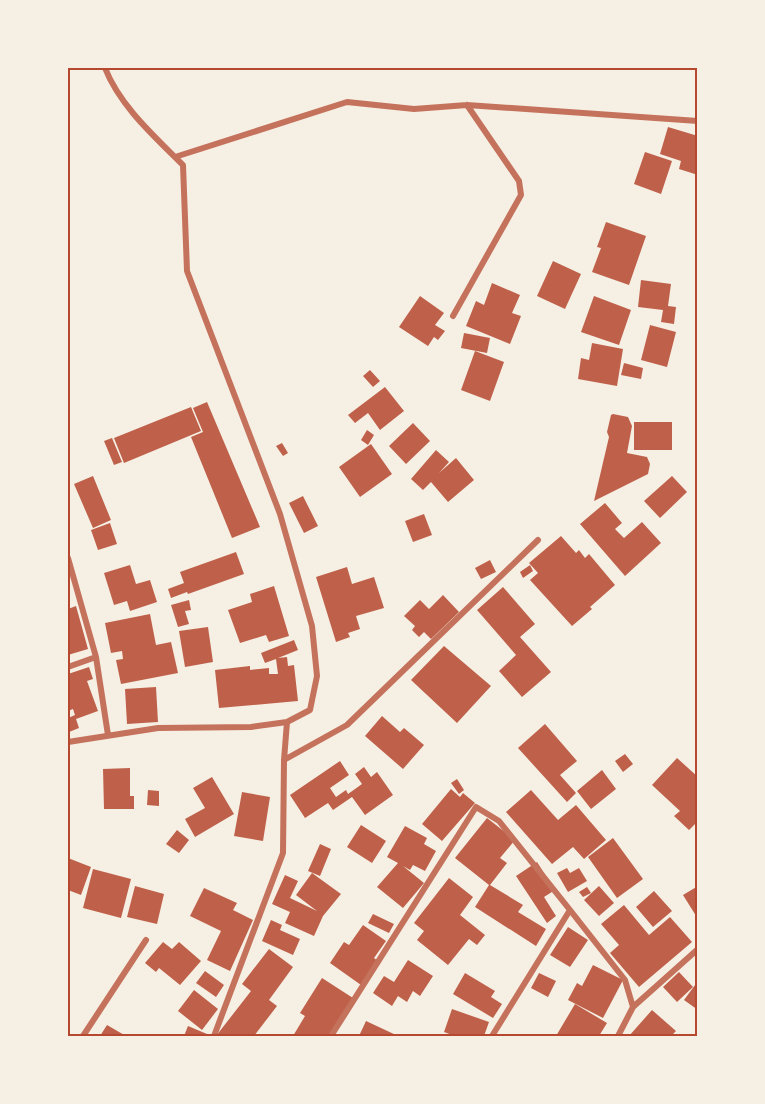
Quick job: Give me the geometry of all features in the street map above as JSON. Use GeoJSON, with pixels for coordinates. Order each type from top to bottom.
{"type":"FeatureCollection","features":[{"type":"Feature","properties":{"kind":"street"},"geometry":{"type":"LineString","coordinates":[[68,742],[158,728],[251,728],[287,722],[310,710],[317,676],[312,626],[280,514],[187,271],[183,165],[132,112],[109,78],[105,68]]}},
{"type":"Feature","properties":{"kind":"street"},"geometry":{"type":"LineString","coordinates":[[175,158],[347,102],[414,109],[467,105],[698,122]]}},
{"type":"Feature","properties":{"kind":"street"},"geometry":{"type":"LineString","coordinates":[[453,316],[521,195],[519,181],[467,105]]}},
{"type":"Feature","properties":{"kind":"street"},"geometry":{"type":"LineString","coordinates":[[284,759],[347,725],[538,540]]}},
{"type":"Feature","properties":{"kind":"street"},"geometry":{"type":"LineString","coordinates":[[68,558],[96,657],[108,735]]}},
{"type":"Feature","properties":{"kind":"street"},"geometry":{"type":"LineString","coordinates":[[68,668],[96,657]]}},
{"type":"Feature","properties":{"kind":"street"},"geometry":{"type":"LineString","coordinates":[[214,1036],[283,853],[284,759],[287,722]]}},
{"type":"Feature","properties":{"kind":"street"},"geometry":{"type":"LineString","coordinates":[[331,1036],[476,807],[499,821],[625,980],[633,1007]]}},
{"type":"Feature","properties":{"kind":"street"},"geometry":{"type":"LineString","coordinates":[[492,1036],[570,910]]}},
{"type":"Feature","properties":{"kind":"street"},"geometry":{"type":"LineString","coordinates":[[83,1036],[146,940]]}},
{"type":"Feature","properties":{"kind":"street"},"geometry":{"type":"LineString","coordinates":[[618,1036],[633,1007],[698,949]]}},
{"type":"Feature","properties":{"kind":"building"},"geometry":{"type":"Polygon","coordinates":[[[668,127],[698,136],[698,175],[679,169],[681,161],[660,154],[668,127]]]}},
{"type":"Feature","properties":{"kind":"building"},"geometry":{"type":"Polygon","coordinates":[[[645,152],[672,161],[661,194],[634,184],[645,152]]]}},
{"type":"Feature","properties":{"kind":"building"},"geometry":{"type":"Polygon","coordinates":[[[606,222],[646,236],[629,285],[592,272],[601,248],[597,247],[606,222]]]}},
{"type":"Feature","properties":{"kind":"building"},"geometry":{"type":"Polygon","coordinates":[[[553,261],[581,274],[565,309],[537,296],[553,261]]]}},
{"type":"Feature","properties":{"kind":"building"},"geometry":{"type":"Polygon","coordinates":[[[641,280],[671,284],[668,306],[676,307],[674,324],[661,322],[663,310],[638,307],[641,280]]]}},
{"type":"Feature","properties":{"kind":"building"},"geometry":{"type":"Polygon","coordinates":[[[492,283],[520,295],[512,313],[521,316],[510,344],[466,326],[476,301],[484,305],[492,283]]]}},
{"type":"Feature","properties":{"kind":"building"},"geometry":{"type":"Polygon","coordinates":[[[420,296],[444,313],[435,325],[445,331],[438,340],[434,337],[428,346],[399,327],[420,296]]]}},
{"type":"Feature","properties":{"kind":"building"},"geometry":{"type":"Polygon","coordinates":[[[594,296],[631,310],[619,345],[581,332],[594,296]]]}},
{"type":"Feature","properties":{"kind":"building"},"geometry":{"type":"Polygon","coordinates":[[[650,325],[676,332],[667,367],[641,360],[650,325]]]}},
{"type":"Feature","properties":{"kind":"building"},"geometry":{"type":"Polygon","coordinates":[[[464,333],[490,338],[487,353],[461,348],[464,333]]]}},
{"type":"Feature","properties":{"kind":"building"},"geometry":{"type":"Polygon","coordinates":[[[592,343],[623,349],[617,386],[578,379],[581,358],[589,360],[592,343]]]}},
{"type":"Feature","properties":{"kind":"building"},"geometry":{"type":"Polygon","coordinates":[[[475,351],[504,362],[490,401],[461,390],[475,351]]]}},
{"type":"Feature","properties":{"kind":"building"},"geometry":{"type":"Polygon","coordinates":[[[624,363],[643,368],[641,379],[621,375],[624,363]]]}},
{"type":"Feature","properties":{"kind":"building"},"geometry":{"type":"Polygon","coordinates":[[[370,370],[380,381],[373,387],[363,376],[370,370]]]}},
{"type":"Feature","properties":{"kind":"building"},"geometry":{"type":"Polygon","coordinates":[[[385,387],[404,411],[380,430],[368,413],[355,423],[348,415],[385,387]]]}},
{"type":"Feature","properties":{"kind":"building"},"geometry":{"type":"Polygon","coordinates":[[[207,402],[260,527],[232,538],[191,437],[203,432],[193,408],[207,402]]]}},
{"type":"Feature","properties":{"kind":"building"},"geometry":{"type":"Polygon","coordinates":[[[191,407],[201,431],[124,463],[114,438],[191,407]]]}},
{"type":"Feature","properties":{"kind":"building"},"geometry":{"type":"Polygon","coordinates":[[[613,414],[628,417],[632,426],[627,453],[647,457],[650,464],[648,474],[594,501],[609,437],[607,432],[613,414]]]}},
{"type":"Feature","properties":{"kind":"building"},"geometry":{"type":"Polygon","coordinates":[[[634,422],[672,422],[672,450],[634,450],[634,422]]]}},
{"type":"Feature","properties":{"kind":"building"},"geometry":{"type":"Polygon","coordinates":[[[413,423],[430,441],[406,464],[389,446],[413,423]]]}},
{"type":"Feature","properties":{"kind":"building"},"geometry":{"type":"Polygon","coordinates":[[[367,430],[374,435],[368,445],[361,440],[367,430]]]}},
{"type":"Feature","properties":{"kind":"building"},"geometry":{"type":"Polygon","coordinates":[[[112,438],[122,462],[114,465],[104,441],[112,438]]]}},
{"type":"Feature","properties":{"kind":"building"},"geometry":{"type":"Polygon","coordinates":[[[282,443],[288,453],[283,456],[276,446],[282,443]]]}},
{"type":"Feature","properties":{"kind":"building"},"geometry":{"type":"Polygon","coordinates":[[[371,444],[392,474],[360,497],[339,467],[371,444]]]}},
{"type":"Feature","properties":{"kind":"building"},"geometry":{"type":"Polygon","coordinates":[[[436,450],[449,462],[439,473],[456,458],[474,480],[448,502],[431,482],[423,490],[411,479],[436,450]]]}},
{"type":"Feature","properties":{"kind":"building"},"geometry":{"type":"Polygon","coordinates":[[[93,476],[111,520],[93,528],[74,484],[93,476]]]}},
{"type":"Feature","properties":{"kind":"building"},"geometry":{"type":"Polygon","coordinates":[[[672,476],[687,492],[660,518],[644,501],[672,476]]]}},
{"type":"Feature","properties":{"kind":"building"},"geometry":{"type":"Polygon","coordinates":[[[303,496],[318,526],[304,533],[289,503],[303,496]]]}},
{"type":"Feature","properties":{"kind":"building"},"geometry":{"type":"Polygon","coordinates":[[[605,503],[622,523],[615,529],[624,538],[642,522],[661,543],[625,576],[580,524],[605,503]]]}},
{"type":"Feature","properties":{"kind":"building"},"geometry":{"type":"Polygon","coordinates":[[[424,514],[432,535],[413,542],[405,521],[424,514]]]}},
{"type":"Feature","properties":{"kind":"building"},"geometry":{"type":"Polygon","coordinates":[[[110,523],[117,544],[98,550],[91,530],[110,523]]]}},
{"type":"Feature","properties":{"kind":"building"},"geometry":{"type":"Polygon","coordinates":[[[561,536],[576,553],[579,550],[585,558],[589,554],[615,585],[572,626],[530,580],[538,573],[529,563],[561,536]]]}},
{"type":"Feature","properties":{"kind":"building"},"geometry":{"type":"Polygon","coordinates":[[[236,552],[244,574],[171,598],[168,589],[184,583],[180,572],[236,552]]]}},
{"type":"Feature","properties":{"kind":"building"},"geometry":{"type":"Polygon","coordinates":[[[490,560],[496,572],[481,579],[475,568],[490,560]]]}},
{"type":"Feature","properties":{"kind":"building"},"geometry":{"type":"Polygon","coordinates":[[[130,565],[136,584],[150,580],[157,602],[130,611],[127,601],[114,605],[104,573],[130,565]]]}},
{"type":"Feature","properties":{"kind":"building"},"geometry":{"type":"Polygon","coordinates":[[[530,565],[533,571],[523,578],[520,572],[530,565]]]}},
{"type":"Feature","properties":{"kind":"building"},"geometry":{"type":"Polygon","coordinates":[[[347,567],[352,584],[374,577],[384,608],[356,616],[360,629],[348,633],[350,637],[336,642],[316,577],[347,567]]]}},
{"type":"Feature","properties":{"kind":"building"},"geometry":{"type":"Polygon","coordinates":[[[274,586],[289,636],[269,642],[266,635],[240,643],[228,610],[252,602],[250,594],[274,586]]]}},
{"type":"Feature","properties":{"kind":"building"},"geometry":{"type":"Polygon","coordinates":[[[503,587],[535,624],[520,637],[551,672],[522,697],[499,671],[516,655],[477,610],[503,587]]]}},
{"type":"Feature","properties":{"kind":"building"},"geometry":{"type":"Polygon","coordinates":[[[443,595],[459,612],[431,639],[424,632],[419,637],[412,630],[415,626],[404,616],[420,600],[429,609],[443,595]]]}},
{"type":"Feature","properties":{"kind":"building"},"geometry":{"type":"Polygon","coordinates":[[[189,600],[191,610],[185,611],[189,624],[178,627],[171,605],[189,600]]]}},
{"type":"Feature","properties":{"kind":"building"},"geometry":{"type":"Polygon","coordinates":[[[76,606],[88,649],[68,655],[68,609],[76,606]]]}},
{"type":"Feature","properties":{"kind":"building"},"geometry":{"type":"Polygon","coordinates":[[[150,614],[156,645],[171,642],[178,673],[121,684],[116,660],[123,659],[122,651],[111,653],[105,623],[150,614]]]}},
{"type":"Feature","properties":{"kind":"building"},"geometry":{"type":"Polygon","coordinates":[[[208,627],[213,662],[185,667],[179,631],[208,627]]]}},
{"type":"Feature","properties":{"kind":"building"},"geometry":{"type":"Polygon","coordinates":[[[294,640],[298,650],[278,658],[287,657],[288,666],[294,665],[298,701],[219,708],[215,670],[250,666],[250,670],[269,668],[269,674],[278,674],[276,659],[265,663],[261,653],[294,640]]]}},
{"type":"Feature","properties":{"kind":"building"},"geometry":{"type":"Polygon","coordinates":[[[444,646],[491,686],[457,723],[411,680],[444,646]]]}},
{"type":"Feature","properties":{"kind":"building"},"geometry":{"type":"Polygon","coordinates":[[[89,667],[93,679],[87,681],[98,711],[76,719],[79,728],[69,732],[68,718],[75,715],[73,709],[68,711],[68,674],[89,667]]]}},
{"type":"Feature","properties":{"kind":"building"},"geometry":{"type":"Polygon","coordinates":[[[156,687],[158,722],[127,724],[125,689],[156,687]]]}},
{"type":"Feature","properties":{"kind":"building"},"geometry":{"type":"Polygon","coordinates":[[[382,716],[400,732],[404,728],[424,745],[403,769],[365,736],[382,716]]]}},
{"type":"Feature","properties":{"kind":"building"},"geometry":{"type":"Polygon","coordinates":[[[545,724],[577,761],[560,775],[576,793],[567,802],[518,748],[545,724]]]}},
{"type":"Feature","properties":{"kind":"building"},"geometry":{"type":"Polygon","coordinates":[[[625,754],[633,764],[623,772],[615,761],[625,754]]]}},
{"type":"Feature","properties":{"kind":"building"},"geometry":{"type":"Polygon","coordinates":[[[677,758],[698,777],[696,794],[698,821],[689,830],[674,816],[680,811],[652,785],[677,758]]]}},
{"type":"Feature","properties":{"kind":"building"},"geometry":{"type":"Polygon","coordinates":[[[340,761],[349,775],[330,788],[336,797],[346,790],[348,794],[362,784],[355,774],[364,767],[371,777],[377,772],[393,795],[365,815],[352,797],[333,810],[328,803],[305,818],[290,795],[340,761]]]}},
{"type":"Feature","properties":{"kind":"building"},"geometry":{"type":"Polygon","coordinates":[[[130,768],[130,796],[134,796],[134,809],[104,809],[103,769],[130,768]]]}},
{"type":"Feature","properties":{"kind":"building"},"geometry":{"type":"Polygon","coordinates":[[[602,770],[616,789],[591,809],[577,791],[602,770]]]}},
{"type":"Feature","properties":{"kind":"building"},"geometry":{"type":"Polygon","coordinates":[[[212,777],[234,814],[195,837],[185,819],[205,808],[193,788],[212,777]]]}},
{"type":"Feature","properties":{"kind":"building"},"geometry":{"type":"Polygon","coordinates":[[[457,779],[464,790],[459,794],[451,783],[457,779]]]}},
{"type":"Feature","properties":{"kind":"building"},"geometry":{"type":"Polygon","coordinates":[[[451,789],[460,797],[463,793],[475,803],[442,841],[422,824],[451,789]]]}},
{"type":"Feature","properties":{"kind":"building"},"geometry":{"type":"Polygon","coordinates":[[[148,790],[159,791],[159,806],[147,805],[148,790]]]}},
{"type":"Feature","properties":{"kind":"building"},"geometry":{"type":"Polygon","coordinates":[[[531,790],[558,820],[576,805],[606,840],[584,859],[573,847],[552,864],[506,812],[531,790]]]}},
{"type":"Feature","properties":{"kind":"building"},"geometry":{"type":"Polygon","coordinates":[[[242,792],[270,797],[263,841],[234,836],[242,792]]]}},
{"type":"Feature","properties":{"kind":"building"},"geometry":{"type":"Polygon","coordinates":[[[487,818],[515,840],[500,858],[507,863],[490,885],[523,905],[518,912],[546,929],[536,946],[475,907],[489,885],[455,858],[487,818]]]}},
{"type":"Feature","properties":{"kind":"building"},"geometry":{"type":"Polygon","coordinates":[[[361,825],[386,841],[372,863],[347,847],[361,825]]]}},
{"type":"Feature","properties":{"kind":"building"},"geometry":{"type":"Polygon","coordinates":[[[405,826],[427,838],[424,844],[436,851],[425,871],[413,865],[410,870],[403,866],[424,883],[403,908],[377,887],[398,863],[387,857],[405,826]]]}},
{"type":"Feature","properties":{"kind":"building"},"geometry":{"type":"Polygon","coordinates":[[[177,830],[189,840],[179,853],[166,844],[177,830]]]}},
{"type":"Feature","properties":{"kind":"building"},"geometry":{"type":"Polygon","coordinates":[[[613,838],[643,879],[617,898],[588,857],[613,838]]]}},
{"type":"Feature","properties":{"kind":"building"},"geometry":{"type":"Polygon","coordinates":[[[320,844],[331,849],[320,876],[308,871],[320,844]]]}},
{"type":"Feature","properties":{"kind":"building"},"geometry":{"type":"Polygon","coordinates":[[[68,858],[91,867],[81,895],[68,890],[68,858]]]}},
{"type":"Feature","properties":{"kind":"building"},"geometry":{"type":"Polygon","coordinates":[[[537,862],[555,890],[544,897],[556,916],[547,923],[516,876],[537,862]]]}},
{"type":"Feature","properties":{"kind":"building"},"geometry":{"type":"Polygon","coordinates":[[[567,868],[570,873],[579,868],[587,881],[568,892],[557,873],[567,868]]]}},
{"type":"Feature","properties":{"kind":"building"},"geometry":{"type":"Polygon","coordinates":[[[93,869],[131,879],[121,918],[83,908],[93,869]]]}},
{"type":"Feature","properties":{"kind":"building"},"geometry":{"type":"Polygon","coordinates":[[[312,873],[341,894],[323,916],[314,936],[285,923],[290,912],[272,904],[285,875],[298,881],[290,898],[317,911],[296,895],[312,873]]]}},
{"type":"Feature","properties":{"kind":"building"},"geometry":{"type":"Polygon","coordinates":[[[449,878],[473,897],[460,915],[485,935],[477,945],[469,939],[448,965],[417,940],[424,931],[414,923],[449,878]]]}},
{"type":"Feature","properties":{"kind":"building"},"geometry":{"type":"Polygon","coordinates":[[[135,886],[164,894],[157,924],[127,917],[135,886]]]}},
{"type":"Feature","properties":{"kind":"building"},"geometry":{"type":"Polygon","coordinates":[[[599,886],[614,903],[599,916],[584,900],[599,886]]]}},
{"type":"Feature","properties":{"kind":"building"},"geometry":{"type":"Polygon","coordinates":[[[698,886],[698,919],[683,895],[698,886]]]}},
{"type":"Feature","properties":{"kind":"building"},"geometry":{"type":"Polygon","coordinates":[[[587,887],[591,893],[583,897],[579,892],[587,887]]]}},
{"type":"Feature","properties":{"kind":"building"},"geometry":{"type":"Polygon","coordinates":[[[204,888],[237,903],[233,910],[253,920],[230,971],[207,960],[221,931],[190,916],[204,888]]]}},
{"type":"Feature","properties":{"kind":"building"},"geometry":{"type":"Polygon","coordinates":[[[654,891],[672,911],[653,927],[636,907],[654,891]]]}},
{"type":"Feature","properties":{"kind":"building"},"geometry":{"type":"Polygon","coordinates":[[[624,905],[649,935],[670,917],[692,942],[639,987],[610,953],[619,945],[601,924],[624,905]]]}},
{"type":"Feature","properties":{"kind":"building"},"geometry":{"type":"Polygon","coordinates":[[[373,914],[394,924],[389,933],[368,923],[373,914]]]}},
{"type":"Feature","properties":{"kind":"building"},"geometry":{"type":"Polygon","coordinates":[[[271,920],[282,925],[280,930],[300,939],[293,955],[262,941],[271,920]]]}},
{"type":"Feature","properties":{"kind":"building"},"geometry":{"type":"Polygon","coordinates":[[[363,925],[386,941],[374,958],[378,961],[361,985],[330,963],[344,942],[349,945],[363,925]]]}},
{"type":"Feature","properties":{"kind":"building"},"geometry":{"type":"Polygon","coordinates":[[[568,927],[588,940],[570,967],[550,955],[568,927]]]}},
{"type":"Feature","properties":{"kind":"building"},"geometry":{"type":"Polygon","coordinates":[[[163,942],[172,949],[179,942],[201,961],[180,985],[159,968],[156,972],[145,963],[163,942]]]}},
{"type":"Feature","properties":{"kind":"building"},"geometry":{"type":"Polygon","coordinates":[[[269,949],[293,967],[269,1000],[277,1006],[254,1036],[216,1036],[251,991],[242,984],[269,949]]]}},
{"type":"Feature","properties":{"kind":"building"},"geometry":{"type":"Polygon","coordinates":[[[408,960],[433,976],[420,996],[413,991],[407,1002],[398,996],[392,1006],[373,993],[384,976],[394,982],[408,960]]]}},
{"type":"Feature","properties":{"kind":"building"},"geometry":{"type":"Polygon","coordinates":[[[593,965],[623,980],[603,1018],[568,1000],[577,983],[582,986],[593,965]]]}},
{"type":"Feature","properties":{"kind":"building"},"geometry":{"type":"Polygon","coordinates":[[[205,971],[224,985],[216,997],[196,983],[205,971]]]}},
{"type":"Feature","properties":{"kind":"building"},"geometry":{"type":"Polygon","coordinates":[[[679,972],[693,987],[677,1002],[663,987],[679,972]]]}},
{"type":"Feature","properties":{"kind":"building"},"geometry":{"type":"Polygon","coordinates":[[[465,973],[495,991],[491,997],[502,1004],[493,1018],[453,994],[465,973]]]}},
{"type":"Feature","properties":{"kind":"building"},"geometry":{"type":"Polygon","coordinates":[[[539,973],[556,981],[548,997],[531,988],[539,973]]]}},
{"type":"Feature","properties":{"kind":"building"},"geometry":{"type":"Polygon","coordinates":[[[322,978],[353,998],[330,1036],[293,1036],[305,1016],[300,1013],[322,978]]]}},
{"type":"Feature","properties":{"kind":"building"},"geometry":{"type":"Polygon","coordinates":[[[698,981],[698,1010],[684,1000],[698,981]]]}},
{"type":"Feature","properties":{"kind":"building"},"geometry":{"type":"Polygon","coordinates":[[[194,990],[218,1009],[202,1030],[178,1011],[194,990]]]}},
{"type":"Feature","properties":{"kind":"building"},"geometry":{"type":"Polygon","coordinates":[[[575,1004],[607,1023],[599,1036],[556,1036],[575,1004]]]}},
{"type":"Feature","properties":{"kind":"building"},"geometry":{"type":"Polygon","coordinates":[[[452,1009],[489,1022],[484,1036],[477,1034],[476,1036],[451,1036],[444,1032],[452,1009]]]}},
{"type":"Feature","properties":{"kind":"building"},"geometry":{"type":"Polygon","coordinates":[[[652,1010],[676,1031],[671,1036],[629,1036],[652,1010]]]}},
{"type":"Feature","properties":{"kind":"building"},"geometry":{"type":"Polygon","coordinates":[[[366,1021],[396,1035],[359,1036],[366,1021]]]}},
{"type":"Feature","properties":{"kind":"building"},"geometry":{"type":"Polygon","coordinates":[[[107,1025],[126,1036],[100,1036],[107,1025]]]}},
{"type":"Feature","properties":{"kind":"building"},"geometry":{"type":"Polygon","coordinates":[[[188,1026],[207,1034],[206,1036],[184,1036],[188,1026]]]}}]}
